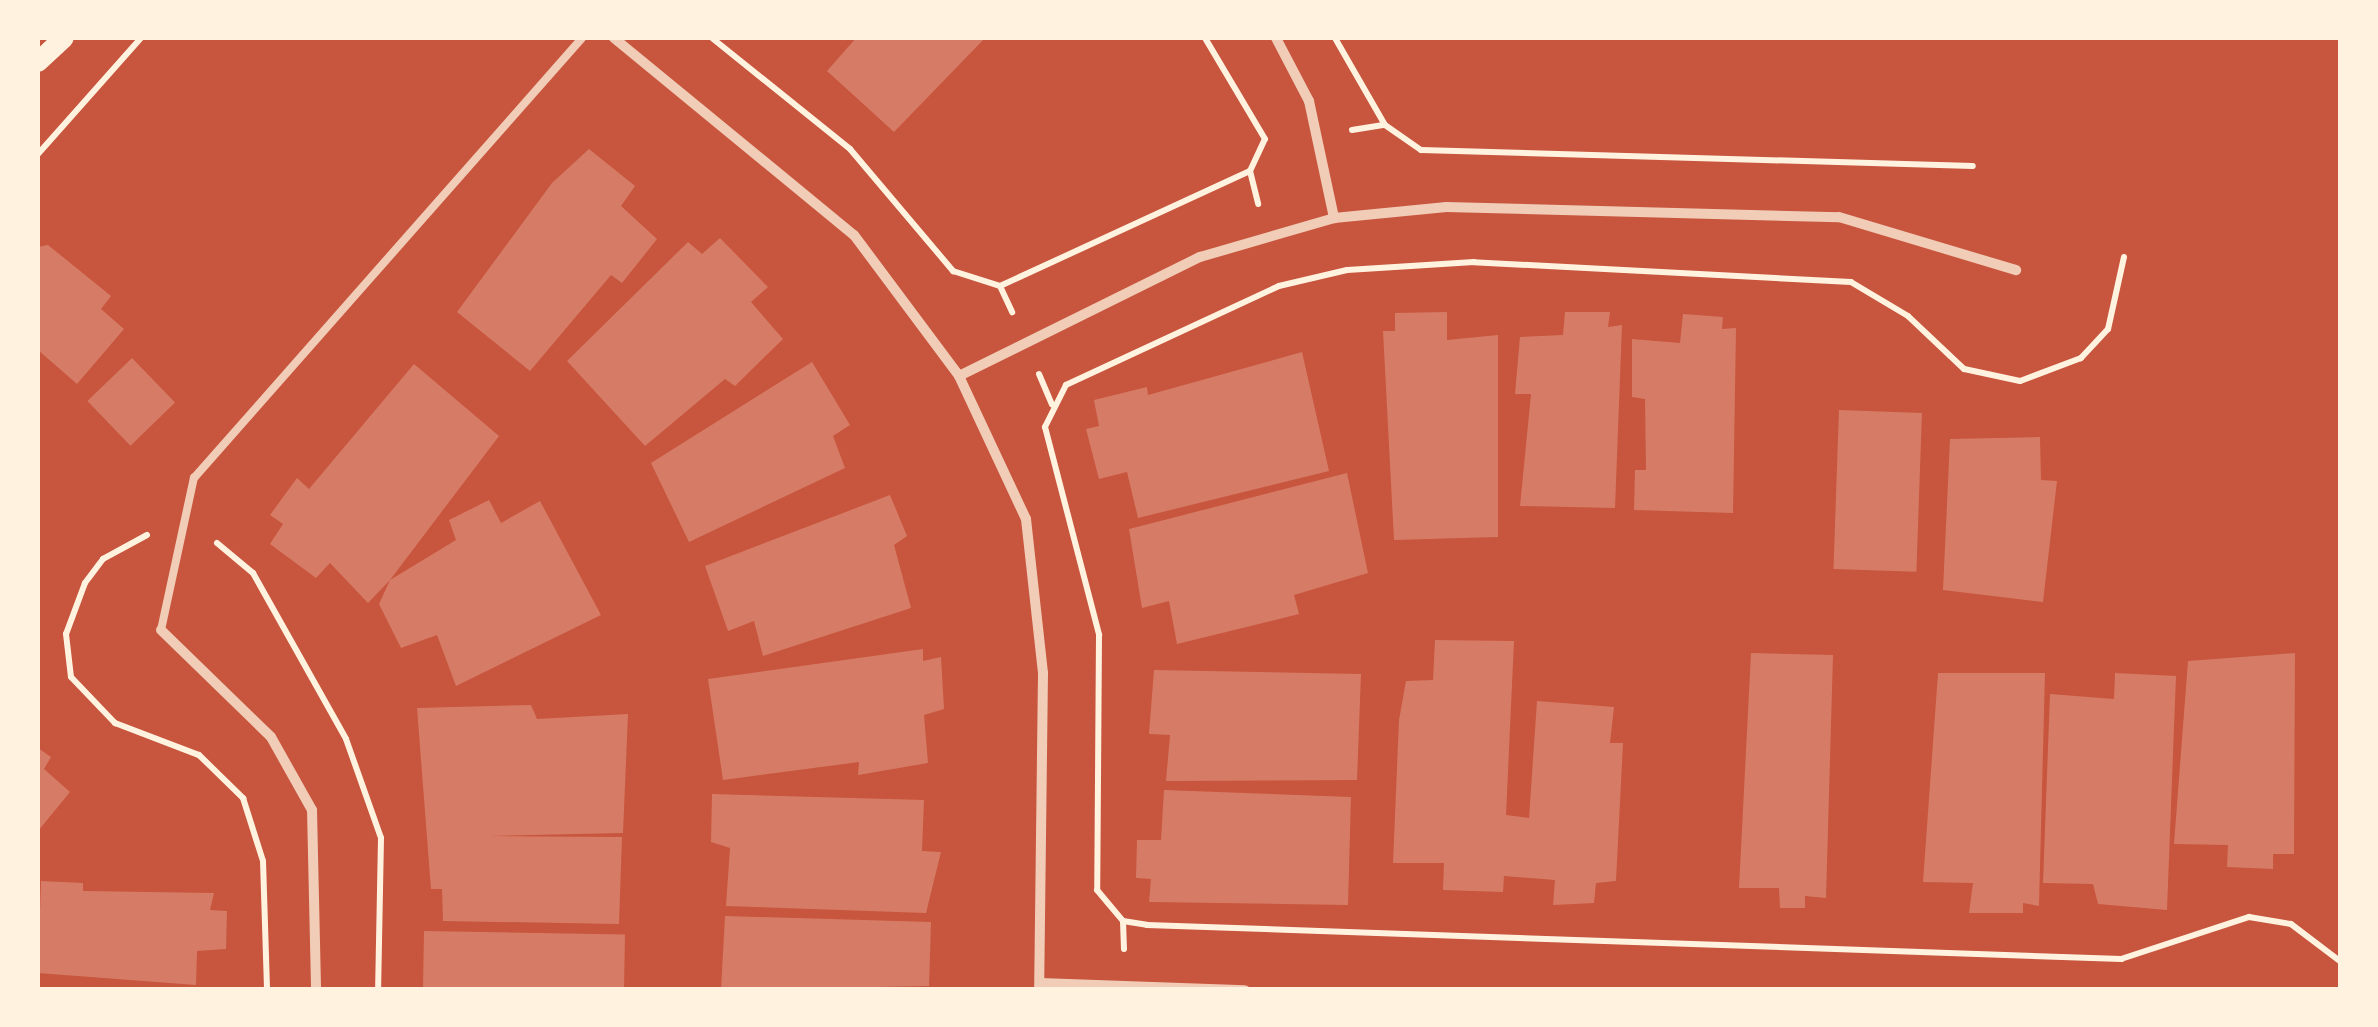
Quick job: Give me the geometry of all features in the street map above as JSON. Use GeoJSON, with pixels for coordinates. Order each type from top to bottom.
{"type":"FeatureCollection","features":[{"type":"Feature","properties":{"kind":"main road"},"geometry":{"type":"LineString","coordinates":[[38,62],[64,38]]}},
{"type":"Feature","properties":{"kind":"street"},"geometry":{"type":"LineString","coordinates":[[614,38],[854,234],[958,376],[1026,519],[1043,673],[1040,986],[1245,990]]}},
{"type":"Feature","properties":{"kind":"street"},"geometry":{"type":"LineString","coordinates":[[1276,38],[1310,101],[1334,218]]}},
{"type":"Feature","properties":{"kind":"street"},"geometry":{"type":"LineString","coordinates":[[958,376],[1200,257],[1334,218],[1446,207],[1839,217],[2016,270]]}},
{"type":"Feature","properties":{"kind":"street"},"geometry":{"type":"LineString","coordinates":[[161,630],[271,737],[312,810],[316,990]]}},
{"type":"Feature","properties":{"kind":"lane"},"geometry":{"type":"LineString","coordinates":[[161,630],[194,478],[582,38]]}},
{"type":"Feature","properties":{"kind":"path"},"geometry":{"type":"LineString","coordinates":[[38,154],[141,38]]}},
{"type":"Feature","properties":{"kind":"path"},"geometry":{"type":"LineString","coordinates":[[712,38],[850,149],[953,271],[1000,286],[1250,171],[1266,138],[1205,38]]}},
{"type":"Feature","properties":{"kind":"path"},"geometry":{"type":"LineString","coordinates":[[1335,38],[1385,126],[1421,150],[1973,166]]}},
{"type":"Feature","properties":{"kind":"path"},"geometry":{"type":"LineString","coordinates":[[2124,258],[2108,330],[2081,358],[2020,381],[1964,368],[1908,316],[1851,282],[1474,262],[1347,270],[1278,286],[1066,386],[1045,427],[1099,636],[1098,890],[1123,920],[1147,925],[2121,959],[2249,917],[2292,924],[2340,961]]}},
{"type":"Feature","properties":{"kind":"building"},"geometry":{"type":"Polygon","coordinates":[[[856,38],[985,38],[894,132],[827,71],[856,38]]]}},
{"type":"Feature","properties":{"kind":"building"},"geometry":{"type":"Polygon","coordinates":[[[589,149],[635,186],[621,206],[657,239],[622,283],[611,275],[530,371],[457,312],[552,183],[589,149]]]}},
{"type":"Feature","properties":{"kind":"building"},"geometry":{"type":"Polygon","coordinates":[[[720,238],[768,287],[751,302],[783,339],[735,386],[725,379],[645,446],[567,361],[688,242],[702,254],[720,238]]]}},
{"type":"Feature","properties":{"kind":"building"},"geometry":{"type":"Polygon","coordinates":[[[48,245],[111,296],[101,309],[124,329],[77,384],[38,350],[38,247],[48,245]]]}},
{"type":"Feature","properties":{"kind":"building"},"geometry":{"type":"Polygon","coordinates":[[[1447,312],[1447,340],[1498,335],[1498,537],[1394,540],[1383,331],[1395,331],[1395,313],[1447,312]]]}},
{"type":"Feature","properties":{"kind":"building"},"geometry":{"type":"Polygon","coordinates":[[[1565,312],[1610,312],[1608,327],[1622,325],[1615,508],[1520,506],[1531,394],[1515,394],[1520,337],[1563,335],[1565,312]]]}},
{"type":"Feature","properties":{"kind":"building"},"geometry":{"type":"Polygon","coordinates":[[[1683,314],[1723,317],[1722,329],[1736,328],[1733,513],[1634,510],[1635,470],[1646,470],[1645,399],[1632,397],[1632,339],[1680,343],[1683,314]]]}},
{"type":"Feature","properties":{"kind":"building"},"geometry":{"type":"Polygon","coordinates":[[[1302,352],[1329,471],[1138,518],[1127,472],[1099,479],[1086,429],[1099,426],[1094,400],[1147,387],[1148,395],[1302,352]]]}},
{"type":"Feature","properties":{"kind":"building"},"geometry":{"type":"Polygon","coordinates":[[[132,358],[175,403],[130,446],[87,401],[132,358]]]}},
{"type":"Feature","properties":{"kind":"building"},"geometry":{"type":"Polygon","coordinates":[[[812,362],[850,425],[833,436],[845,468],[689,542],[651,463],[812,362]]]}},
{"type":"Feature","properties":{"kind":"building"},"geometry":{"type":"Polygon","coordinates":[[[414,364],[499,436],[390,580],[368,603],[330,563],[316,578],[270,544],[283,524],[270,515],[297,478],[309,489],[414,364]]]}},
{"type":"Feature","properties":{"kind":"building"},"geometry":{"type":"Polygon","coordinates":[[[1839,410],[1922,413],[1916,572],[1833,569],[1839,410]]]}},
{"type":"Feature","properties":{"kind":"building"},"geometry":{"type":"Polygon","coordinates":[[[2040,437],[2041,480],[2057,481],[2043,602],[1943,590],[1950,439],[2040,437]]]}},
{"type":"Feature","properties":{"kind":"building"},"geometry":{"type":"Polygon","coordinates":[[[1347,473],[1368,573],[1294,595],[1299,614],[1177,644],[1169,601],[1142,608],[1129,529],[1347,473]]]}},
{"type":"Feature","properties":{"kind":"building"},"geometry":{"type":"Polygon","coordinates":[[[890,495],[907,536],[894,545],[911,608],[763,656],[754,621],[728,631],[705,566],[890,495]]]}},
{"type":"Feature","properties":{"kind":"building"},"geometry":{"type":"Polygon","coordinates":[[[489,500],[501,523],[540,501],[601,615],[456,686],[437,635],[401,648],[379,604],[390,580],[456,540],[449,520],[489,500]]]}},
{"type":"Feature","properties":{"kind":"building"},"geometry":{"type":"Polygon","coordinates":[[[1435,640],[1514,641],[1506,815],[1529,818],[1537,701],[1614,707],[1610,743],[1623,743],[1616,881],[1596,883],[1594,903],[1553,905],[1555,880],[1504,876],[1503,892],[1443,890],[1444,863],[1393,863],[1399,720],[1406,681],[1433,680],[1435,640]]]}},
{"type":"Feature","properties":{"kind":"building"},"geometry":{"type":"Polygon","coordinates":[[[923,649],[923,661],[941,657],[944,709],[924,715],[928,763],[858,775],[859,762],[723,780],[708,679],[923,649]]]}},
{"type":"Feature","properties":{"kind":"building"},"geometry":{"type":"Polygon","coordinates":[[[1751,653],[1833,655],[1826,898],[1805,896],[1805,908],[1780,908],[1779,888],[1739,888],[1751,653]]]}},
{"type":"Feature","properties":{"kind":"building"},"geometry":{"type":"Polygon","coordinates":[[[2295,653],[2294,854],[2273,854],[2273,869],[2227,867],[2228,845],[2174,844],[2188,661],[2295,653]]]}},
{"type":"Feature","properties":{"kind":"building"},"geometry":{"type":"Polygon","coordinates":[[[1154,670],[1361,674],[1357,780],[1166,781],[1170,735],[1149,734],[1154,670]]]}},
{"type":"Feature","properties":{"kind":"building"},"geometry":{"type":"Polygon","coordinates":[[[1938,673],[2045,673],[2039,906],[2023,903],[2023,913],[1969,913],[1973,883],[1923,882],[1938,673]]]}},
{"type":"Feature","properties":{"kind":"building"},"geometry":{"type":"Polygon","coordinates":[[[2115,673],[2176,676],[2167,910],[2098,904],[2093,884],[2043,883],[2050,694],[2114,699],[2115,673]]]}},
{"type":"Feature","properties":{"kind":"building"},"geometry":{"type":"Polygon","coordinates":[[[531,705],[537,719],[628,714],[623,833],[489,836],[622,837],[619,924],[443,921],[442,889],[431,889],[417,708],[531,705]]]}},
{"type":"Feature","properties":{"kind":"building"},"geometry":{"type":"Polygon","coordinates":[[[38,748],[51,757],[44,769],[70,792],[38,831],[38,748]]]}},
{"type":"Feature","properties":{"kind":"building"},"geometry":{"type":"Polygon","coordinates":[[[1164,790],[1351,797],[1348,905],[1149,902],[1151,879],[1136,878],[1137,840],[1161,840],[1164,790]]]}},
{"type":"Feature","properties":{"kind":"building"},"geometry":{"type":"Polygon","coordinates":[[[712,794],[924,800],[922,851],[941,852],[926,913],[726,906],[730,848],[711,842],[712,794]]]}},
{"type":"Feature","properties":{"kind":"building"},"geometry":{"type":"Polygon","coordinates":[[[41,881],[83,883],[83,891],[214,893],[210,910],[227,911],[226,949],[197,951],[196,985],[38,973],[41,881]]]}},
{"type":"Feature","properties":{"kind":"building"},"geometry":{"type":"Polygon","coordinates":[[[725,916],[931,922],[929,986],[721,990],[725,916]]]}},
{"type":"Feature","properties":{"kind":"building"},"geometry":{"type":"Polygon","coordinates":[[[424,931],[625,935],[624,990],[423,987],[424,931]]]}}]}
